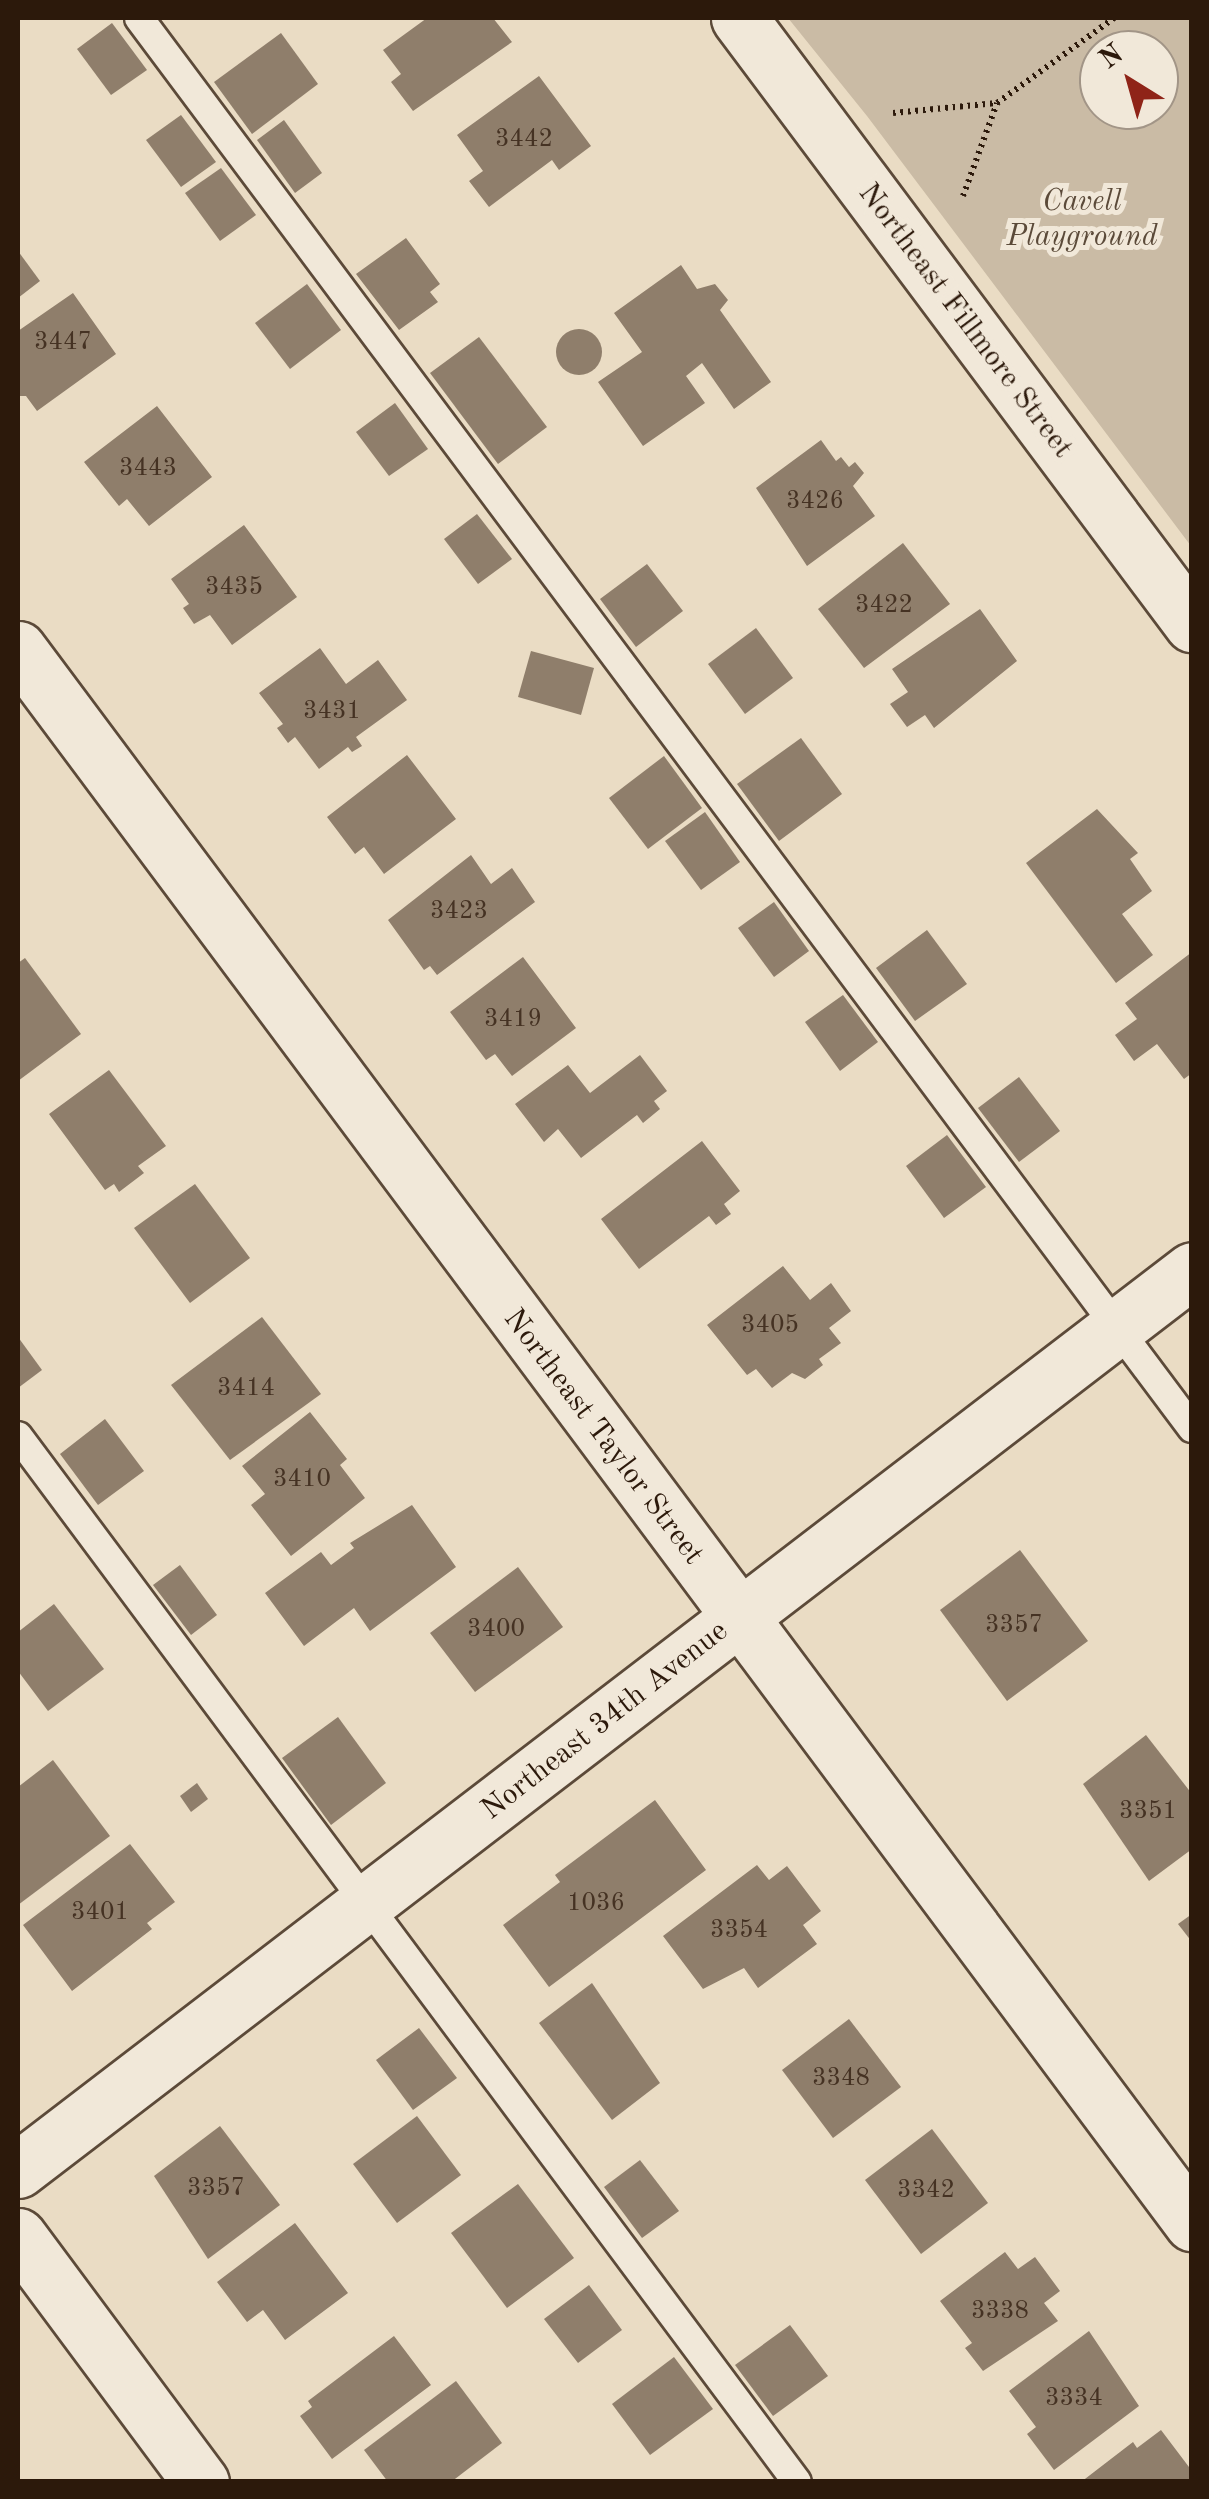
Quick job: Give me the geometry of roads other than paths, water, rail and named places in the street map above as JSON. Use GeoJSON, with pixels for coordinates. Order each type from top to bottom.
{"type":"FeatureCollection","features":[{"type":"Feature","properties":{"kind":"street","name":"Northeast Fillmore Street"},"geometry":{"type":"LineString","coordinates":[[739,18],[1192,624]]}},
{"type":"Feature","properties":{"kind":"street","name":"Northeast Taylor Street"},"geometry":{"type":"LineString","coordinates":[[18,650],[1192,2223]]}},
{"type":"Feature","properties":{"kind":"street","name":"Northeast 34th Avenue"},"geometry":{"type":"LineString","coordinates":[[18,2170],[1192,1270]]}},
{"type":"Feature","properties":{"kind":"street"},"geometry":{"type":"LineString","coordinates":[[18,2236],[201,2482]]}},
{"type":"Feature","properties":{"kind":"lane"},"geometry":{"type":"LineString","coordinates":[[139,18],[1192,1428]]}},
{"type":"Feature","properties":{"kind":"lane"},"geometry":{"type":"LineString","coordinates":[[18,1436],[797,2482]]}},
{"type":"Feature","properties":{"kind":"park label","name":"Cavell Playground"},"geometry":{"type":"Point","coordinates":[1082,219]}}]}
